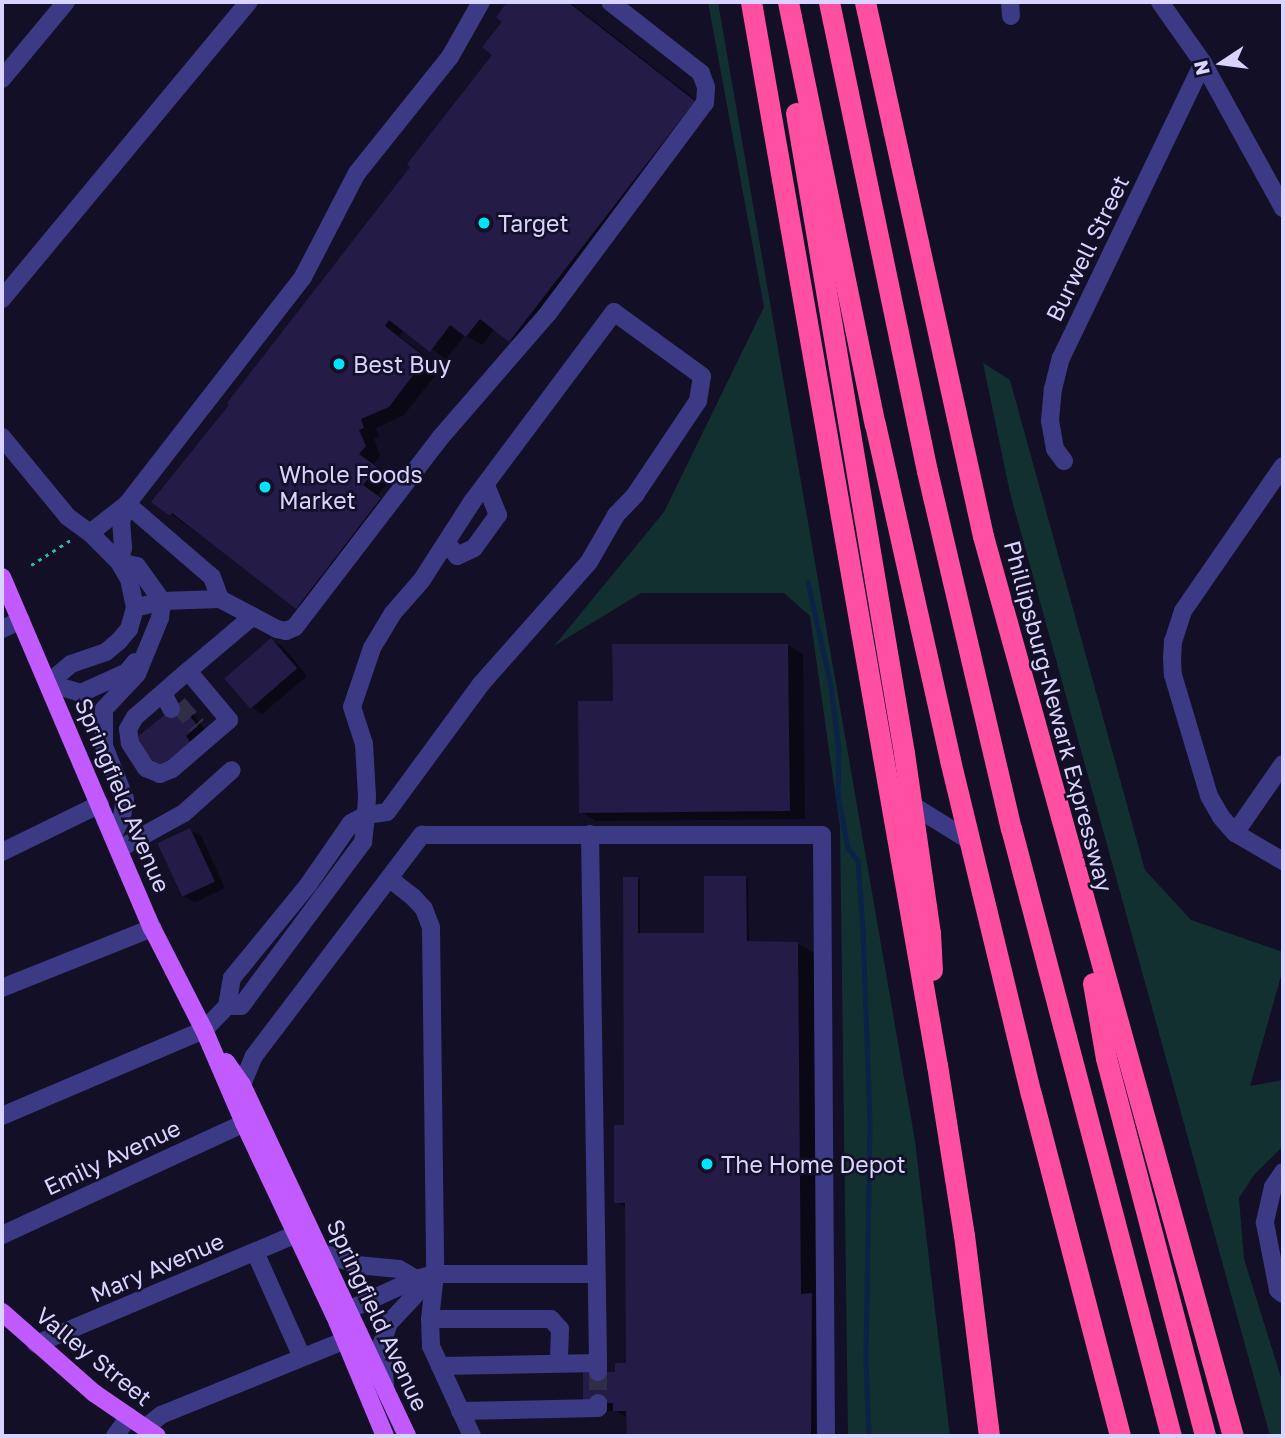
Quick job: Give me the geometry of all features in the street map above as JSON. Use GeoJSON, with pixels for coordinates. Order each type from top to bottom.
{"type":"FeatureCollection","features":[{"type":"Feature","properties":{"kind":"highway"},"geometry":{"type":"LineString","coordinates":[[751,2],[937,1065],[966,1247],[989,1436]]}},
{"type":"Feature","properties":{"kind":"highway"},"geometry":{"type":"LineString","coordinates":[[788,2],[796,112],[912,805],[930,933],[937,1065]]}},
{"type":"Feature","properties":{"kind":"highway"},"geometry":{"type":"LineString","coordinates":[[788,2],[875,424],[970,841],[1031,1094],[1120,1436]]}},
{"type":"Feature","properties":{"kind":"highway"},"geometry":{"type":"LineString","coordinates":[[829,2],[914,411],[1011,828],[1171,1436]]}},
{"type":"Feature","properties":{"kind":"highway","name":"Phillipsburg-Newark Expressway"},"geometry":{"type":"LineString","coordinates":[[865,2],[983,536],[1073,870],[1233,1436]]}},
{"type":"Feature","properties":{"kind":"highway"},"geometry":{"type":"LineString","coordinates":[[1073,870],[1106,1058],[1205,1436]]}},
{"type":"Feature","properties":{"kind":"main road","name":"Springfield Avenue"},"geometry":{"type":"LineString","coordinates":[[2,577],[152,928],[204,1030],[244,1123],[297,1234],[384,1385],[407,1436]]}},
{"type":"Feature","properties":{"kind":"main road","name":"Springfield Avenue"},"geometry":{"type":"LineString","coordinates":[[204,1030],[242,1085],[323,1253],[342,1313],[346,1340],[384,1436]]}},
{"type":"Feature","properties":{"kind":"main road","name":"Valley Street"},"geometry":{"type":"LineString","coordinates":[[2,1311],[36,1344],[151,1432]]}},
{"type":"Feature","properties":{"kind":"street"},"geometry":{"type":"LineString","coordinates":[[2,79],[66,2]]}},
{"type":"Feature","properties":{"kind":"street"},"geometry":{"type":"LineString","coordinates":[[2,299],[249,2]]}},
{"type":"Feature","properties":{"kind":"street"},"geometry":{"type":"LineString","coordinates":[[90,533],[127,504],[303,277],[357,173],[450,57],[481,2]]}},
{"type":"Feature","properties":{"kind":"street"},"geometry":{"type":"LineString","coordinates":[[135,608],[162,601],[220,599],[286,631],[295,627],[307,616],[440,438],[549,312],[702,111],[706,94],[701,73],[610,2]]}},
{"type":"Feature","properties":{"kind":"street"},"geometry":{"type":"LineString","coordinates":[[1160,2],[1203,63],[1283,208]]}},
{"type":"Feature","properties":{"kind":"street","name":"Burwell Street"},"geometry":{"type":"LineString","coordinates":[[1064,461],[1055,449],[1050,421],[1053,389],[1061,358],[1203,63]]}},
{"type":"Feature","properties":{"kind":"street"},"geometry":{"type":"LineString","coordinates":[[2,1116],[204,1030],[227,1006],[232,978],[307,885],[351,823],[366,815],[387,812],[403,794],[481,684],[589,562],[616,515],[635,495],[698,401],[702,376],[614,312],[393,613],[372,648],[352,707],[364,744],[366,815]]}},
{"type":"Feature","properties":{"kind":"street"},"geometry":{"type":"LineString","coordinates":[[2,437],[68,517],[90,533],[119,562],[129,579],[135,608],[129,629],[106,652],[71,664],[48,683]]}},
{"type":"Feature","properties":{"kind":"street"},"geometry":{"type":"LineString","coordinates":[[1283,466],[1183,611],[1173,641],[1173,675],[1204,783],[1220,817],[1235,833],[1283,861]]}},
{"type":"Feature","properties":{"kind":"street"},"geometry":{"type":"LineString","coordinates":[[447,542],[457,556],[474,548],[498,515],[486,485]]}},
{"type":"Feature","properties":{"kind":"street"},"geometry":{"type":"LineString","coordinates":[[119,562],[123,548],[121,522],[127,504]]}},
{"type":"Feature","properties":{"kind":"street"},"geometry":{"type":"LineString","coordinates":[[127,504],[212,577],[220,599]]}},
{"type":"Feature","properties":{"kind":"street"},"geometry":{"type":"LineString","coordinates":[[116,843],[125,799],[104,746],[104,709],[137,674],[160,618],[162,601],[137,566],[119,562]]}},
{"type":"Feature","properties":{"kind":"street"},"geometry":{"type":"LineString","coordinates":[[188,671],[229,720],[197,733],[172,769],[160,774],[146,768],[130,743],[128,729],[135,717],[170,702],[188,671],[253,616]]}},
{"type":"Feature","properties":{"kind":"street"},"geometry":{"type":"LineString","coordinates":[[2,629],[22,620]]}},
{"type":"Feature","properties":{"kind":"street"},"geometry":{"type":"LineString","coordinates":[[48,683],[80,693],[127,672],[149,646]]}},
{"type":"Feature","properties":{"kind":"street"},"geometry":{"type":"LineString","coordinates":[[1235,833],[1283,764]]}},
{"type":"Feature","properties":{"kind":"street"},"geometry":{"type":"LineString","coordinates":[[116,843],[184,813],[232,770]]}},
{"type":"Feature","properties":{"kind":"street"},"geometry":{"type":"LineString","coordinates":[[2,852],[100,804]]}},
{"type":"Feature","properties":{"kind":"street"},"geometry":{"type":"LineString","coordinates":[[912,805],[970,841]]}},
{"type":"Feature","properties":{"kind":"street"},"geometry":{"type":"LineString","coordinates":[[440,1366],[559,1363],[598,1367],[590,834]]}},
{"type":"Feature","properties":{"kind":"street"},"geometry":{"type":"LineString","coordinates":[[242,1085],[254,1056],[422,835],[822,835],[826,1436]]}},
{"type":"Feature","properties":{"kind":"street"},"geometry":{"type":"LineString","coordinates":[[390,879],[424,909],[431,927],[435,1274],[430,1319],[431,1346],[472,1436]]}},
{"type":"Feature","properties":{"kind":"street"},"geometry":{"type":"LineString","coordinates":[[2,988],[152,928]]}},
{"type":"Feature","properties":{"kind":"street","name":"Emily Avenue"},"geometry":{"type":"LineString","coordinates":[[2,1235],[244,1123]]}},
{"type":"Feature","properties":{"kind":"street"},"geometry":{"type":"LineString","coordinates":[[1282,1297],[1265,1223],[1273,1188],[1283,1171]]}},
{"type":"Feature","properties":{"kind":"street","name":"Mary Avenue"},"geometry":{"type":"LineString","coordinates":[[36,1344],[297,1234]]}},
{"type":"Feature","properties":{"kind":"street"},"geometry":{"type":"LineString","coordinates":[[255,1252],[302,1357]]}},
{"type":"Feature","properties":{"kind":"street"},"geometry":{"type":"LineString","coordinates":[[323,1253],[356,1265],[400,1269],[416,1279]]}},
{"type":"Feature","properties":{"kind":"street"},"geometry":{"type":"LineString","coordinates":[[384,1385],[382,1343],[389,1323],[435,1274]]}},
{"type":"Feature","properties":{"kind":"street"},"geometry":{"type":"LineString","coordinates":[[342,1313],[416,1279],[435,1274],[596,1274]]}},
{"type":"Feature","properties":{"kind":"street"},"geometry":{"type":"LineString","coordinates":[[430,1319],[551,1319],[560,1329],[559,1363]]}},
{"type":"Feature","properties":{"kind":"street"},"geometry":{"type":"LineString","coordinates":[[151,1432],[161,1415],[346,1340]]}},
{"type":"Feature","properties":{"kind":"street"},"geometry":{"type":"LineString","coordinates":[[460,1411],[598,1408],[598,1403]]}},
{"type":"Feature","properties":{"kind":"street"},"geometry":{"type":"LineString","coordinates":[[115,1436],[129,1417]]}},
{"type":"Feature","properties":{"kind":"path"},"geometry":{"type":"LineString","coordinates":[[31,565],[72,539]]}},
{"type":"Feature","properties":{"kind":"green space"},"geometry":{"type":"Polygon","coordinates":[[[708,2],[718,2],[915,1141],[950,1436],[848,1436],[840,827],[810,616],[784,593],[641,593],[554,646],[664,512],[764,307],[708,2]]]}},
{"type":"Feature","properties":{"kind":"green space"},"geometry":{"type":"Polygon","coordinates":[[[983,363],[1010,380],[1145,870],[1191,920],[1283,952],[1283,969],[1250,1086],[1283,1080],[1283,1146],[1254,1175],[1239,1198],[1244,1259],[1283,1384],[1283,1436],[1270,1436],[1010,493],[983,363]]]}},
{"type":"Feature","properties":{"kind":"building","name":"Target"},"geometry":{"type":"Polygon","coordinates":[[[507,2],[568,2],[695,101],[509,342],[480,319],[466,337],[450,325],[430,352],[389,320],[385,326],[426,358],[389,407],[361,419],[364,428],[359,430],[366,446],[359,454],[377,467],[363,485],[381,498],[296,609],[172,513],[170,516],[151,502],[229,405],[227,403],[410,167],[407,164],[492,55],[482,47],[502,22],[496,17],[507,2]]]}},
{"type":"Feature","properties":{"kind":"building"},"geometry":{"type":"Polygon","coordinates":[[[271,638],[297,668],[250,709],[224,679],[271,638]]]}},
{"type":"Feature","properties":{"kind":"building"},"geometry":{"type":"Polygon","coordinates":[[[612,644],[788,644],[790,811],[579,813],[578,701],[613,701],[612,644]]]}},
{"type":"Feature","properties":{"kind":"building"},"geometry":{"type":"Polygon","coordinates":[[[179,703],[198,726],[186,736],[190,742],[159,768],[135,739],[179,703]]]}},
{"type":"Feature","properties":{"kind":"building"},"geometry":{"type":"Polygon","coordinates":[[[190,828],[215,881],[182,897],[157,843],[190,828]]]}},
{"type":"Feature","properties":{"kind":"building","name":"The Home Depot"},"geometry":{"type":"Polygon","coordinates":[[[704,876],[746,876],[747,941],[798,942],[801,1294],[812,1293],[811,1436],[627,1436],[626,1411],[613,1411],[613,1403],[583,1403],[583,1372],[615,1372],[615,1363],[626,1363],[625,1203],[614,1203],[614,1125],[624,1125],[623,877],[638,877],[638,933],[704,933],[704,876]]]}},
{"type":"Feature","properties":{"kind":"waterway"},"geometry":{"type":"LineString","coordinates":[[808,582],[831,686],[839,749],[838,794],[848,848],[858,861],[870,1125],[866,1361],[869,1436]]}},
{"type":"Feature","properties":{"kind":"tunnel"},"geometry":{"type":"LineString","coordinates":[[178,704],[197,726]]}},
{"type":"Feature","properties":{"kind":"tunnel"},"geometry":{"type":"LineString","coordinates":[[598,1372],[598,1403]]}},
{"type":"Feature","properties":{"kind":"place","name":"Target"},"geometry":{"type":"Point","coordinates":[484,223]}},
{"type":"Feature","properties":{"kind":"place","name":"Best Buy"},"geometry":{"type":"Point","coordinates":[339,364]}},
{"type":"Feature","properties":{"kind":"place","name":"Whole Foods Market"},"geometry":{"type":"Point","coordinates":[265,487]}},
{"type":"Feature","properties":{"kind":"place","name":"The Home Depot"},"geometry":{"type":"Point","coordinates":[707,1164]}}]}
